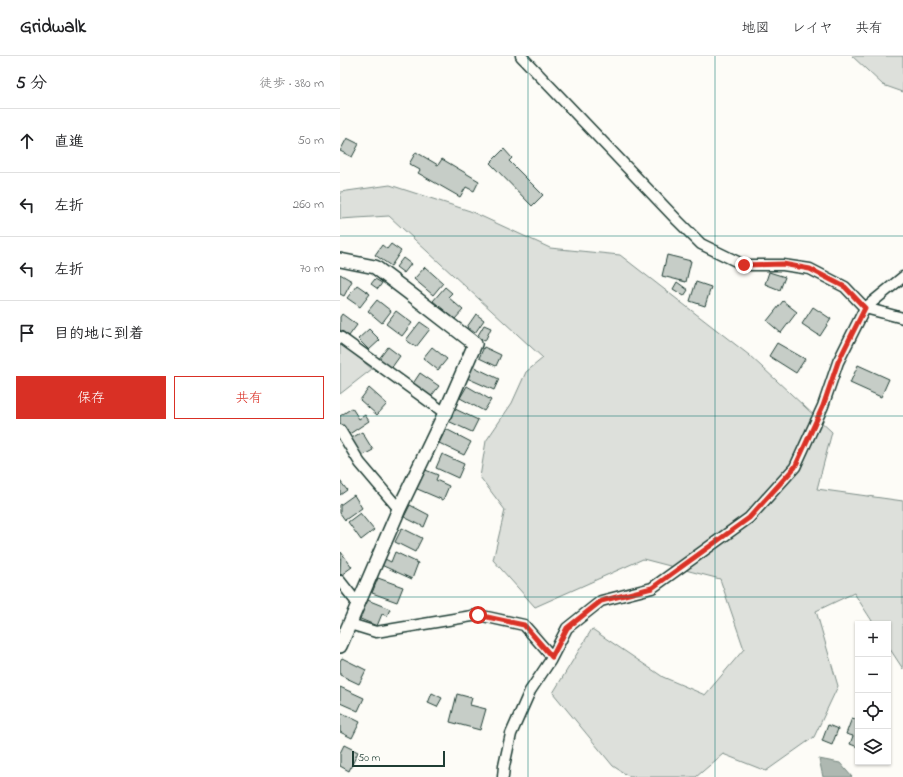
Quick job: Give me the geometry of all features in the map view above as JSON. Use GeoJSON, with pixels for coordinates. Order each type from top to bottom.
{"type":"FeatureCollection","features":[{"type":"Feature","properties":{"kind":"street"},"geometry":{"type":"LineString","coordinates":[[522,56],[701,244],[744,265],[783,264],[810,269],[845,287],[865,308],[903,318]]}},
{"type":"Feature","properties":{"kind":"street"},"geometry":{"type":"LineString","coordinates":[[340,260],[375,267],[475,344],[445,413],[399,509],[340,646]]}},
{"type":"Feature","properties":{"kind":"street"},"geometry":{"type":"LineString","coordinates":[[503,777],[511,734],[530,691],[552,657],[567,628],[601,601],[652,588],[749,518],[795,467],[823,406],[838,362],[865,308],[903,277]]}},
{"type":"Feature","properties":{"kind":"street"},"geometry":{"type":"LineString","coordinates":[[340,337],[445,413]]}},
{"type":"Feature","properties":{"kind":"street"},"geometry":{"type":"LineString","coordinates":[[340,430],[360,463],[399,509]]}},
{"type":"Feature","properties":{"kind":"street"},"geometry":{"type":"LineString","coordinates":[[340,580],[358,604]]}},
{"type":"Feature","properties":{"kind":"street"},"geometry":{"type":"LineString","coordinates":[[350,624],[376,632],[478,615],[524,625],[552,657]]}},
{"type":"Feature","properties":{"kind":"shaded area"},"geometry":{"type":"Polygon","coordinates":[[[852,56],[903,56],[903,92],[883,85],[852,56]]]}},
{"type":"Feature","properties":{"kind":"shaded area"},"geometry":{"type":"Polygon","coordinates":[[[390,185],[470,211],[550,248],[620,255],[749,355],[832,432],[817,489],[903,501],[903,669],[891,651],[891,621],[872,621],[854,593],[816,611],[838,686],[814,737],[766,771],[723,754],[696,777],[630,777],[613,766],[553,693],[592,629],[663,677],[705,695],[744,649],[720,579],[643,559],[535,607],[493,560],[505,510],[480,477],[486,441],[512,403],[526,372],[543,358],[389,216],[340,219],[340,192],[390,185]]]}},
{"type":"Feature","properties":{"kind":"shaded area"},"geometry":{"type":"Polygon","coordinates":[[[340,342],[372,369],[340,394],[340,342]]]}},
{"type":"Feature","properties":{"kind":"shaded area"},"geometry":{"type":"Polygon","coordinates":[[[819,759],[840,763],[852,777],[823,777],[819,759]]]}},
{"type":"Feature","properties":{"kind":"building"},"geometry":{"type":"Polygon","coordinates":[[[347,138],[359,144],[352,157],[340,151],[347,138]]]}},
{"type":"Feature","properties":{"kind":"building"},"geometry":{"type":"Polygon","coordinates":[[[504,149],[512,158],[509,161],[543,195],[532,206],[490,163],[504,149]]]}},
{"type":"Feature","properties":{"kind":"building"},"geometry":{"type":"Polygon","coordinates":[[[416,152],[438,165],[442,159],[479,181],[474,191],[466,187],[460,197],[418,173],[420,170],[409,164],[416,152]]]}},
{"type":"Feature","properties":{"kind":"building"},"geometry":{"type":"Polygon","coordinates":[[[391,244],[401,251],[391,266],[375,255],[382,245],[387,249],[391,244]]]}},
{"type":"Feature","properties":{"kind":"building"},"geometry":{"type":"Polygon","coordinates":[[[667,255],[691,261],[686,282],[662,276],[667,255]]]}},
{"type":"Feature","properties":{"kind":"building"},"geometry":{"type":"Polygon","coordinates":[[[403,258],[411,264],[404,273],[396,267],[403,258]]]}},
{"type":"Feature","properties":{"kind":"building"},"geometry":{"type":"Polygon","coordinates":[[[425,267],[443,283],[433,295],[414,279],[425,267]]]}},
{"type":"Feature","properties":{"kind":"building"},"geometry":{"type":"Polygon","coordinates":[[[769,272],[785,277],[780,290],[765,284],[769,272]]]}},
{"type":"Feature","properties":{"kind":"building"},"geometry":{"type":"Polygon","coordinates":[[[340,274],[352,281],[344,296],[340,294],[340,274]]]}},
{"type":"Feature","properties":{"kind":"building"},"geometry":{"type":"Polygon","coordinates":[[[375,279],[382,283],[378,289],[371,284],[375,279]]]}},
{"type":"Feature","properties":{"kind":"building"},"geometry":{"type":"Polygon","coordinates":[[[677,282],[688,290],[684,296],[673,289],[677,282]]]}},
{"type":"Feature","properties":{"kind":"building"},"geometry":{"type":"Polygon","coordinates":[[[696,282],[711,287],[705,306],[690,301],[696,282]]]}},
{"type":"Feature","properties":{"kind":"building"},"geometry":{"type":"Polygon","coordinates":[[[357,285],[370,294],[360,307],[347,298],[357,285]]]}},
{"type":"Feature","properties":{"kind":"building"},"geometry":{"type":"Polygon","coordinates":[[[445,287],[452,293],[448,297],[463,310],[455,319],[433,301],[445,287]]]}},
{"type":"Feature","properties":{"kind":"building"},"geometry":{"type":"Polygon","coordinates":[[[377,300],[391,311],[382,323],[368,311],[377,300]]]}},
{"type":"Feature","properties":{"kind":"building"},"geometry":{"type":"Polygon","coordinates":[[[783,301],[797,312],[781,333],[767,321],[783,301]]]}},
{"type":"Feature","properties":{"kind":"building"},"geometry":{"type":"Polygon","coordinates":[[[813,307],[831,319],[820,336],[802,324],[813,307]]]}},
{"type":"Feature","properties":{"kind":"building"},"geometry":{"type":"Polygon","coordinates":[[[396,311],[412,323],[402,336],[386,324],[396,311]]]}},
{"type":"Feature","properties":{"kind":"building"},"geometry":{"type":"Polygon","coordinates":[[[342,314],[357,325],[349,336],[340,330],[340,317],[342,314]]]}},
{"type":"Feature","properties":{"kind":"building"},"geometry":{"type":"Polygon","coordinates":[[[476,314],[484,320],[475,333],[467,327],[476,314]]]}},
{"type":"Feature","properties":{"kind":"building"},"geometry":{"type":"Polygon","coordinates":[[[420,322],[430,329],[416,347],[406,340],[420,322]]]}},
{"type":"Feature","properties":{"kind":"building"},"geometry":{"type":"Polygon","coordinates":[[[484,325],[491,328],[485,341],[477,337],[484,325]]]}},
{"type":"Feature","properties":{"kind":"building"},"geometry":{"type":"Polygon","coordinates":[[[369,329],[380,340],[369,350],[358,339],[369,329]]]}},
{"type":"Feature","properties":{"kind":"building"},"geometry":{"type":"Polygon","coordinates":[[[777,343],[805,359],[796,373],[769,356],[777,343]]]}},
{"type":"Feature","properties":{"kind":"building"},"geometry":{"type":"Polygon","coordinates":[[[388,347],[400,356],[390,370],[378,360],[388,347]]]}},
{"type":"Feature","properties":{"kind":"building"},"geometry":{"type":"Polygon","coordinates":[[[432,347],[447,359],[438,370],[423,358],[432,347]]]}},
{"type":"Feature","properties":{"kind":"building"},"geometry":{"type":"Polygon","coordinates":[[[484,347],[501,355],[496,366],[479,358],[484,347]]]}},
{"type":"Feature","properties":{"kind":"building"},"geometry":{"type":"Polygon","coordinates":[[[858,365],[889,379],[881,397],[850,383],[858,365]]]}},
{"type":"Feature","properties":{"kind":"building"},"geometry":{"type":"Polygon","coordinates":[[[472,366],[499,379],[494,390],[467,378],[472,366]]]}},
{"type":"Feature","properties":{"kind":"building"},"geometry":{"type":"Polygon","coordinates":[[[420,373],[439,386],[430,398],[412,385],[420,373]]]}},
{"type":"Feature","properties":{"kind":"building"},"geometry":{"type":"Polygon","coordinates":[[[467,386],[491,400],[484,411],[460,398],[467,386]]]}},
{"type":"Feature","properties":{"kind":"building"},"geometry":{"type":"Polygon","coordinates":[[[369,388],[387,404],[377,415],[360,400],[369,388]]]}},
{"type":"Feature","properties":{"kind":"building"},"geometry":{"type":"Polygon","coordinates":[[[352,408],[359,419],[365,415],[369,421],[348,435],[340,424],[340,416],[352,408]]]}},
{"type":"Feature","properties":{"kind":"building"},"geometry":{"type":"Polygon","coordinates":[[[453,408],[478,420],[472,432],[448,421],[453,408]]]}},
{"type":"Feature","properties":{"kind":"building"},"geometry":{"type":"Polygon","coordinates":[[[446,429],[471,442],[464,455],[439,443],[446,429]]]}},
{"type":"Feature","properties":{"kind":"building"},"geometry":{"type":"Polygon","coordinates":[[[362,432],[373,450],[360,457],[350,439],[362,432]]]}},
{"type":"Feature","properties":{"kind":"building"},"geometry":{"type":"Polygon","coordinates":[[[442,454],[464,464],[458,478],[436,468],[442,454]]]}},
{"type":"Feature","properties":{"kind":"building"},"geometry":{"type":"Polygon","coordinates":[[[423,469],[438,475],[436,480],[449,486],[443,500],[415,488],[423,469]]]}},
{"type":"Feature","properties":{"kind":"building"},"geometry":{"type":"Polygon","coordinates":[[[340,481],[347,490],[340,495],[340,481]]]}},
{"type":"Feature","properties":{"kind":"building"},"geometry":{"type":"Polygon","coordinates":[[[354,495],[362,508],[345,520],[340,513],[340,505],[354,495]]]}},
{"type":"Feature","properties":{"kind":"building"},"geometry":{"type":"Polygon","coordinates":[[[410,505],[429,515],[424,527],[404,517],[410,505]]]}},
{"type":"Feature","properties":{"kind":"building"},"geometry":{"type":"Polygon","coordinates":[[[360,513],[374,530],[361,540],[348,522],[360,513]]]}},
{"type":"Feature","properties":{"kind":"building"},"geometry":{"type":"Polygon","coordinates":[[[402,528],[422,538],[415,552],[395,542],[402,528]]]}},
{"type":"Feature","properties":{"kind":"building"},"geometry":{"type":"Polygon","coordinates":[[[341,552],[352,567],[341,575],[340,574],[341,552]]]}},
{"type":"Feature","properties":{"kind":"building"},"geometry":{"type":"Polygon","coordinates":[[[395,552],[418,563],[412,579],[379,564],[381,557],[391,562],[395,552]]]}},
{"type":"Feature","properties":{"kind":"building"},"geometry":{"type":"Polygon","coordinates":[[[378,578],[403,587],[397,602],[372,593],[378,578]]]}},
{"type":"Feature","properties":{"kind":"building"},"geometry":{"type":"Polygon","coordinates":[[[365,599],[390,609],[387,616],[382,614],[377,626],[358,618],[365,599]]]}},
{"type":"Feature","properties":{"kind":"building"},"geometry":{"type":"Polygon","coordinates":[[[342,658],[366,670],[359,684],[340,675],[340,661],[342,658]]]}},
{"type":"Feature","properties":{"kind":"building"},"geometry":{"type":"Polygon","coordinates":[[[340,687],[364,698],[358,711],[340,703],[340,687]]]}},
{"type":"Feature","properties":{"kind":"building"},"geometry":{"type":"Polygon","coordinates":[[[432,693],[442,698],[437,707],[428,703],[432,693]]]}},
{"type":"Feature","properties":{"kind":"building"},"geometry":{"type":"Polygon","coordinates":[[[457,694],[472,698],[470,705],[486,709],[480,730],[450,722],[457,694]]]}},
{"type":"Feature","properties":{"kind":"building"},"geometry":{"type":"Polygon","coordinates":[[[340,712],[360,722],[352,738],[340,732],[340,712]]]}},
{"type":"Feature","properties":{"kind":"building"},"geometry":{"type":"Polygon","coordinates":[[[852,718],[855,719],[855,746],[850,744],[853,736],[846,734],[852,718]]]}},
{"type":"Feature","properties":{"kind":"building"},"geometry":{"type":"Polygon","coordinates":[[[828,725],[838,729],[832,745],[822,741],[828,725]]]}},
{"type":"Feature","properties":{"kind":"building"},"geometry":{"type":"Polygon","coordinates":[[[344,745],[358,752],[349,771],[340,766],[340,753],[344,745]]]}},
{"type":"Feature","properties":{"kind":"route"},"geometry":{"type":"LineString","coordinates":[[478,615],[524,625],[552,657],[567,628],[601,601],[652,588],[749,518],[795,467],[823,406],[838,362],[865,308],[845,287],[810,269],[783,264],[744,265]]}}]}
